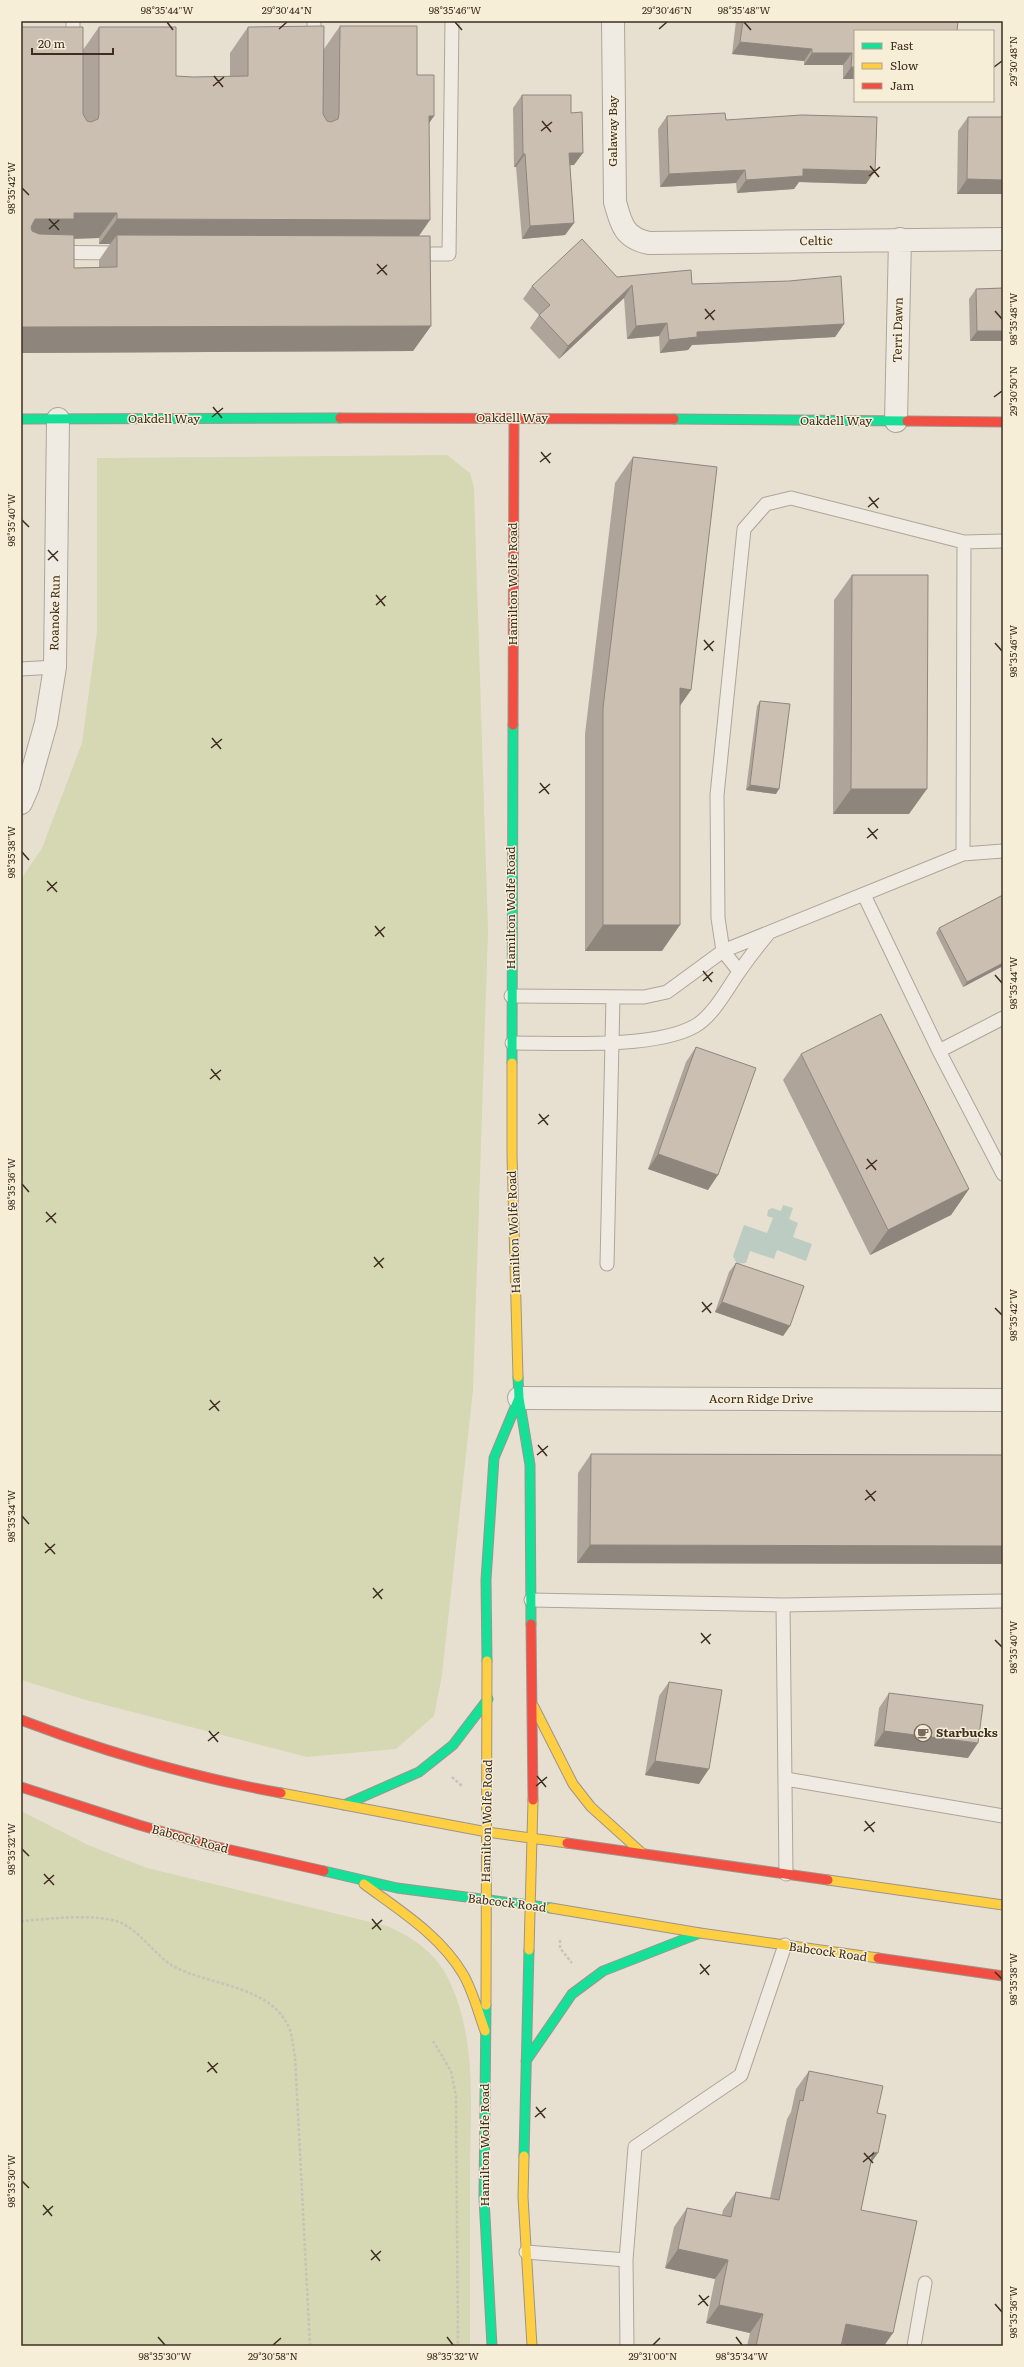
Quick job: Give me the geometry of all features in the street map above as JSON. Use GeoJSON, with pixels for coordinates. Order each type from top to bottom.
{"type":"FeatureCollection","features":[{"type":"Feature","properties":{"kind":"street","name":"Galaway Bay"},"geometry":{"type":"LineString","coordinates":[[613,21],[615,202],[621,226],[631,235]]}},
{"type":"Feature","properties":{"kind":"street","name":"Celtic"},"geometry":{"type":"LineString","coordinates":[[631,235],[636,240],[649,243],[1003,239]]}},
{"type":"Feature","properties":{"kind":"street","name":"Terri Dawn"},"geometry":{"type":"LineString","coordinates":[[896,421],[900,239]]}},
{"type":"Feature","properties":{"kind":"street","name":"Oakdell Way"},"geometry":{"type":"LineString","coordinates":[[21,419],[514,418],[1003,422]]}},
{"type":"Feature","properties":{"kind":"street","name":"Hamilton Wolfe Road"},"geometry":{"type":"LineString","coordinates":[[514,418],[511,996],[512,1155],[519,1398],[530,1465],[531,1600],[534,1707],[533,1838],[523,2197],[532,2346]]}},
{"type":"Feature","properties":{"kind":"street","name":"Roanoke Run"},"geometry":{"type":"LineString","coordinates":[[21,803],[28,787],[46,723],[55,667],[58,419]]}},
{"type":"Feature","properties":{"kind":"street","name":"Hamilton Wolfe Road"},"geometry":{"type":"LineString","coordinates":[[492,2346],[484,2198],[488,1699],[486,1580],[494,1458],[519,1398]]}},
{"type":"Feature","properties":{"kind":"street","name":"Acorn Ridge Drive"},"geometry":{"type":"LineString","coordinates":[[519,1398],[1003,1400]]}},
{"type":"Feature","properties":{"kind":"street"},"geometry":{"type":"LineString","coordinates":[[344,1805],[419,1772],[453,1745],[488,1699]]}},
{"type":"Feature","properties":{"kind":"street"},"geometry":{"type":"LineString","coordinates":[[534,1707],[573,1784],[592,1807],[642,1853]]}},
{"type":"Feature","properties":{"kind":"street"},"geometry":{"type":"LineString","coordinates":[[21,1720],[66,1737],[216,1781],[487,1832],[1003,1905]]}},
{"type":"Feature","properties":{"kind":"street","name":"Babcock Road"},"geometry":{"type":"LineString","coordinates":[[21,1787],[125,1821],[213,1846],[356,1879],[447,1896],[531,1905],[700,1933],[1003,1976]]}},
{"type":"Feature","properties":{"kind":"street"},"geometry":{"type":"LineString","coordinates":[[356,1879],[410,1918],[437,1942],[463,1974],[485,2031]]}},
{"type":"Feature","properties":{"kind":"street"},"geometry":{"type":"LineString","coordinates":[[526,2062],[572,1994],[603,1971],[700,1933]]}},
{"type":"Feature","properties":{"kind":"lane"},"geometry":{"type":"LineString","coordinates":[[73,21],[73,61]]}},
{"type":"Feature","properties":{"kind":"lane"},"geometry":{"type":"LineString","coordinates":[[313,53],[314,21]]}},
{"type":"Feature","properties":{"kind":"lane"},"geometry":{"type":"LineString","coordinates":[[401,254],[449,254],[452,21]]}},
{"type":"Feature","properties":{"kind":"lane"},"geometry":{"type":"LineString","coordinates":[[21,252],[132,253]]}},
{"type":"Feature","properties":{"kind":"lane"},"geometry":{"type":"LineString","coordinates":[[739,971],[722,951],[718,918],[717,795],[744,529],[766,504],[791,498],[964,542],[1003,541]]}},
{"type":"Feature","properties":{"kind":"lane"},"geometry":{"type":"LineString","coordinates":[[963,854],[964,542]]}},
{"type":"Feature","properties":{"kind":"lane"},"geometry":{"type":"LineString","coordinates":[[21,669],[55,667]]}},
{"type":"Feature","properties":{"kind":"lane"},"geometry":{"type":"LineString","coordinates":[[511,996],[644,997],[667,992],[722,951],[768,934],[963,854],[1003,851]]}},
{"type":"Feature","properties":{"kind":"lane"},"geometry":{"type":"LineString","coordinates":[[864,895],[939,1051],[1003,1174]]}},
{"type":"Feature","properties":{"kind":"lane"},"geometry":{"type":"LineString","coordinates":[[512,1043],[614,1042],[660,1038],[696,1026],[719,1003],[739,971],[768,934]]}},
{"type":"Feature","properties":{"kind":"lane"},"geometry":{"type":"LineString","coordinates":[[607,1264],[614,1042],[613,997]]}},
{"type":"Feature","properties":{"kind":"lane"},"geometry":{"type":"LineString","coordinates":[[939,1051],[1003,1018]]}},
{"type":"Feature","properties":{"kind":"lane"},"geometry":{"type":"LineString","coordinates":[[531,1600],[783,1605],[1003,1601]]}},
{"type":"Feature","properties":{"kind":"lane"},"geometry":{"type":"LineString","coordinates":[[783,1605],[786,1874]]}},
{"type":"Feature","properties":{"kind":"lane"},"geometry":{"type":"LineString","coordinates":[[786,1779],[1003,1816]]}},
{"type":"Feature","properties":{"kind":"lane"},"geometry":{"type":"LineString","coordinates":[[627,2346],[626,2260],[635,2147],[741,2075],[785,1945]]}},
{"type":"Feature","properties":{"kind":"lane"},"geometry":{"type":"LineString","coordinates":[[526,2252],[626,2260]]}},
{"type":"Feature","properties":{"kind":"lane"},"geometry":{"type":"LineString","coordinates":[[914,2346],[925,2283]]}},
{"type":"Feature","properties":{"kind":"path"},"geometry":{"type":"LineString","coordinates":[[448,1773],[460,1786],[467,1787]]}},
{"type":"Feature","properties":{"kind":"path"},"geometry":{"type":"LineString","coordinates":[[21,1921],[89,1918],[114,1920],[129,1929],[174,1966],[259,1997],[277,2011],[290,2030],[295,2057],[310,2346]]}},
{"type":"Feature","properties":{"kind":"path"},"geometry":{"type":"LineString","coordinates":[[560,1940],[560,1948],[576,1968]]}},
{"type":"Feature","properties":{"kind":"path"},"geometry":{"type":"LineString","coordinates":[[432,2041],[451,2071],[456,2096],[458,2346]]}},
{"type":"Feature","properties":{"kind":"green space"},"geometry":{"type":"Polygon","coordinates":[[[447,455],[470,473],[474,488],[488,931],[473,1390],[442,1675],[434,1716],[396,1749],[307,1757],[86,1700],[21,1680],[21,879],[42,848],[82,743],[97,632],[97,458],[447,455]]]}},
{"type":"Feature","properties":{"kind":"green space"},"geometry":{"type":"Polygon","coordinates":[[[21,1811],[88,1845],[147,1868],[387,1926],[414,1940],[436,1960],[448,1978],[458,2001],[468,2049],[471,2099],[470,2346],[21,2346],[21,1811]]]}},
{"type":"Feature","properties":{"kind":"shaded area"},"geometry":{"type":"Polygon","coordinates":[[[783,1205],[793,1208],[789,1219],[798,1223],[793,1237],[812,1244],[806,1261],[777,1250],[774,1259],[750,1251],[746,1263],[737,1264],[733,1256],[744,1225],[767,1233],[773,1218],[767,1216],[768,1210],[772,1208],[781,1211],[783,1205]]]}},
{"type":"Feature","properties":{"kind":"building"},"geometry":{"type":"Polygon","coordinates":[[[743,21],[958,21],[957,30],[854,30],[854,67],[851,67],[852,53],[812,53],[812,49],[740,42],[743,21]]]}},
{"type":"Feature","properties":{"kind":"building"},"geometry":{"type":"Polygon","coordinates":[[[324,26],[323,114],[327,121],[331,122],[338,119],[339,114],[340,26],[417,26],[417,75],[434,75],[434,116],[429,116],[430,220],[117,219],[117,213],[74,213],[74,219],[35,219],[31,227],[32,231],[39,234],[74,235],[74,268],[117,267],[117,235],[430,236],[431,326],[21,327],[21,27],[83,27],[83,114],[87,121],[91,122],[98,119],[99,114],[99,27],[176,27],[176,76],[193,77],[248,76],[248,27],[324,26]]]}},
{"type":"Feature","properties":{"kind":"building"},"geometry":{"type":"Polygon","coordinates":[[[522,95],[571,95],[571,113],[582,112],[583,153],[569,153],[574,223],[530,226],[525,154],[523,154],[522,95]]]}},
{"type":"Feature","properties":{"kind":"building"},"geometry":{"type":"Polygon","coordinates":[[[725,113],[726,120],[802,115],[877,117],[875,171],[803,169],[803,176],[746,180],[745,170],[669,174],[667,116],[725,113]]]}},
{"type":"Feature","properties":{"kind":"building"},"geometry":{"type":"Polygon","coordinates":[[[968,117],[1003,117],[1003,180],[967,179],[968,117]]]}},
{"type":"Feature","properties":{"kind":"building"},"geometry":{"type":"Polygon","coordinates":[[[582,239],[617,277],[691,270],[692,284],[789,281],[841,276],[844,324],[697,332],[697,337],[669,340],[667,323],[636,326],[632,285],[568,346],[539,315],[550,305],[532,286],[582,239]]]}},
{"type":"Feature","properties":{"kind":"building"},"geometry":{"type":"Polygon","coordinates":[[[1003,288],[1003,331],[977,331],[976,289],[1003,288]]]}},
{"type":"Feature","properties":{"kind":"building"},"geometry":{"type":"Polygon","coordinates":[[[633,457],[717,467],[691,690],[680,688],[680,925],[603,925],[603,708],[633,457]]]}},
{"type":"Feature","properties":{"kind":"building"},"geometry":{"type":"Polygon","coordinates":[[[852,575],[928,575],[927,789],[851,789],[852,575]]]}},
{"type":"Feature","properties":{"kind":"building"},"geometry":{"type":"Polygon","coordinates":[[[760,701],[790,704],[779,789],[750,785],[760,701]]]}},
{"type":"Feature","properties":{"kind":"building"},"geometry":{"type":"Polygon","coordinates":[[[1003,895],[1003,963],[967,982],[939,928],[1003,895]]]}},
{"type":"Feature","properties":{"kind":"building"},"geometry":{"type":"Polygon","coordinates":[[[881,1014],[969,1189],[888,1230],[801,1054],[881,1014]]]}},
{"type":"Feature","properties":{"kind":"building"},"geometry":{"type":"Polygon","coordinates":[[[696,1047],[756,1068],[718,1175],[658,1154],[696,1047]]]}},
{"type":"Feature","properties":{"kind":"building"},"geometry":{"type":"Polygon","coordinates":[[[736,1263],[804,1286],[790,1326],[722,1302],[736,1263]]]}},
{"type":"Feature","properties":{"kind":"building"},"geometry":{"type":"Polygon","coordinates":[[[591,1454],[1003,1455],[1003,1546],[590,1545],[591,1454]]]}},
{"type":"Feature","properties":{"kind":"building"},"geometry":{"type":"Polygon","coordinates":[[[669,1682],[722,1690],[709,1769],[655,1761],[669,1682]]]}},
{"type":"Feature","properties":{"kind":"building"},"geometry":{"type":"Polygon","coordinates":[[[889,1693],[983,1705],[978,1743],[884,1731],[889,1693]]]}},
{"type":"Feature","properties":{"kind":"building"},"geometry":{"type":"Polygon","coordinates":[[[809,2071],[883,2086],[877,2113],[886,2115],[878,2153],[873,2152],[861,2210],[917,2221],[893,2333],[846,2324],[841,2346],[756,2346],[763,2314],[719,2305],[728,2260],[678,2249],[687,2208],[731,2217],[736,2192],[779,2200],[800,2100],[803,2101],[809,2071]]]}},
{"type":"Feature","properties":{"kind":"traffic: fast"},"geometry":{"type":"LineString","coordinates":[[21,419],[340,418]]}},
{"type":"Feature","properties":{"kind":"traffic: fast"},"geometry":{"type":"LineString","coordinates":[[674,419],[907,421]]}},
{"type":"Feature","properties":{"kind":"traffic: fast"},"geometry":{"type":"LineString","coordinates":[[512,1063],[513,725]]}},
{"type":"Feature","properties":{"kind":"traffic: fast"},"geometry":{"type":"LineString","coordinates":[[518,1377],[519,1398],[530,1465],[531,1624]]}},
{"type":"Feature","properties":{"kind":"traffic: fast"},"geometry":{"type":"LineString","coordinates":[[487,1661],[486,1580],[494,1458],[519,1398]]}},
{"type":"Feature","properties":{"kind":"traffic: fast"},"geometry":{"type":"LineString","coordinates":[[344,1805],[419,1772],[453,1745],[488,1699]]}},
{"type":"Feature","properties":{"kind":"traffic: fast"},"geometry":{"type":"LineString","coordinates":[[324,1871],[397,1888],[551,1908]]}},
{"type":"Feature","properties":{"kind":"traffic: fast"},"geometry":{"type":"LineString","coordinates":[[526,2061],[572,1994],[603,1971],[700,1933]]}},
{"type":"Feature","properties":{"kind":"traffic: fast"},"geometry":{"type":"LineString","coordinates":[[524,2156],[529,1950]]}},
{"type":"Feature","properties":{"kind":"traffic: fast"},"geometry":{"type":"LineString","coordinates":[[486,2005],[484,2198],[492,2346]]}},
{"type":"Feature","properties":{"kind":"traffic: slow"},"geometry":{"type":"LineString","coordinates":[[512,1063],[512,1155],[518,1377]]}},
{"type":"Feature","properties":{"kind":"traffic: slow"},"geometry":{"type":"LineString","coordinates":[[486,2005],[487,1661]]}},
{"type":"Feature","properties":{"kind":"traffic: slow"},"geometry":{"type":"LineString","coordinates":[[534,1707],[573,1784],[591,1807],[642,1853]]}},
{"type":"Feature","properties":{"kind":"traffic: slow"},"geometry":{"type":"LineString","coordinates":[[281,1793],[487,1832],[567,1843]]}},
{"type":"Feature","properties":{"kind":"traffic: slow"},"geometry":{"type":"LineString","coordinates":[[529,1950],[533,1800]]}},
{"type":"Feature","properties":{"kind":"traffic: slow"},"geometry":{"type":"LineString","coordinates":[[828,1880],[1003,1905]]}},
{"type":"Feature","properties":{"kind":"traffic: slow"},"geometry":{"type":"LineString","coordinates":[[364,1884],[418,1924],[431,1935],[454,1960],[470,1987],[485,2031]]}},
{"type":"Feature","properties":{"kind":"traffic: slow"},"geometry":{"type":"LineString","coordinates":[[551,1908],[700,1933],[878,1958]]}},
{"type":"Feature","properties":{"kind":"traffic: slow"},"geometry":{"type":"LineString","coordinates":[[524,2156],[523,2197],[532,2346]]}},
{"type":"Feature","properties":{"kind":"traffic: jam"},"geometry":{"type":"LineString","coordinates":[[340,418],[674,419]]}},
{"type":"Feature","properties":{"kind":"traffic: jam"},"geometry":{"type":"LineString","coordinates":[[513,725],[514,418]]}},
{"type":"Feature","properties":{"kind":"traffic: jam"},"geometry":{"type":"LineString","coordinates":[[907,421],[1003,422]]}},
{"type":"Feature","properties":{"kind":"traffic: jam"},"geometry":{"type":"LineString","coordinates":[[531,1624],[533,1800]]}},
{"type":"Feature","properties":{"kind":"traffic: jam"},"geometry":{"type":"LineString","coordinates":[[21,1720],[85,1743],[149,1762],[248,1787],[281,1793]]}},
{"type":"Feature","properties":{"kind":"traffic: jam"},"geometry":{"type":"LineString","coordinates":[[21,1787],[139,1825],[213,1846],[324,1871]]}},
{"type":"Feature","properties":{"kind":"traffic: jam"},"geometry":{"type":"LineString","coordinates":[[567,1843],[828,1880]]}},
{"type":"Feature","properties":{"kind":"traffic: jam"},"geometry":{"type":"LineString","coordinates":[[878,1958],[1003,1976]]}},
{"type":"Feature","properties":{"kind":"place","name":"Starbucks"},"geometry":{"type":"Point","coordinates":[923,1733]}}]}
